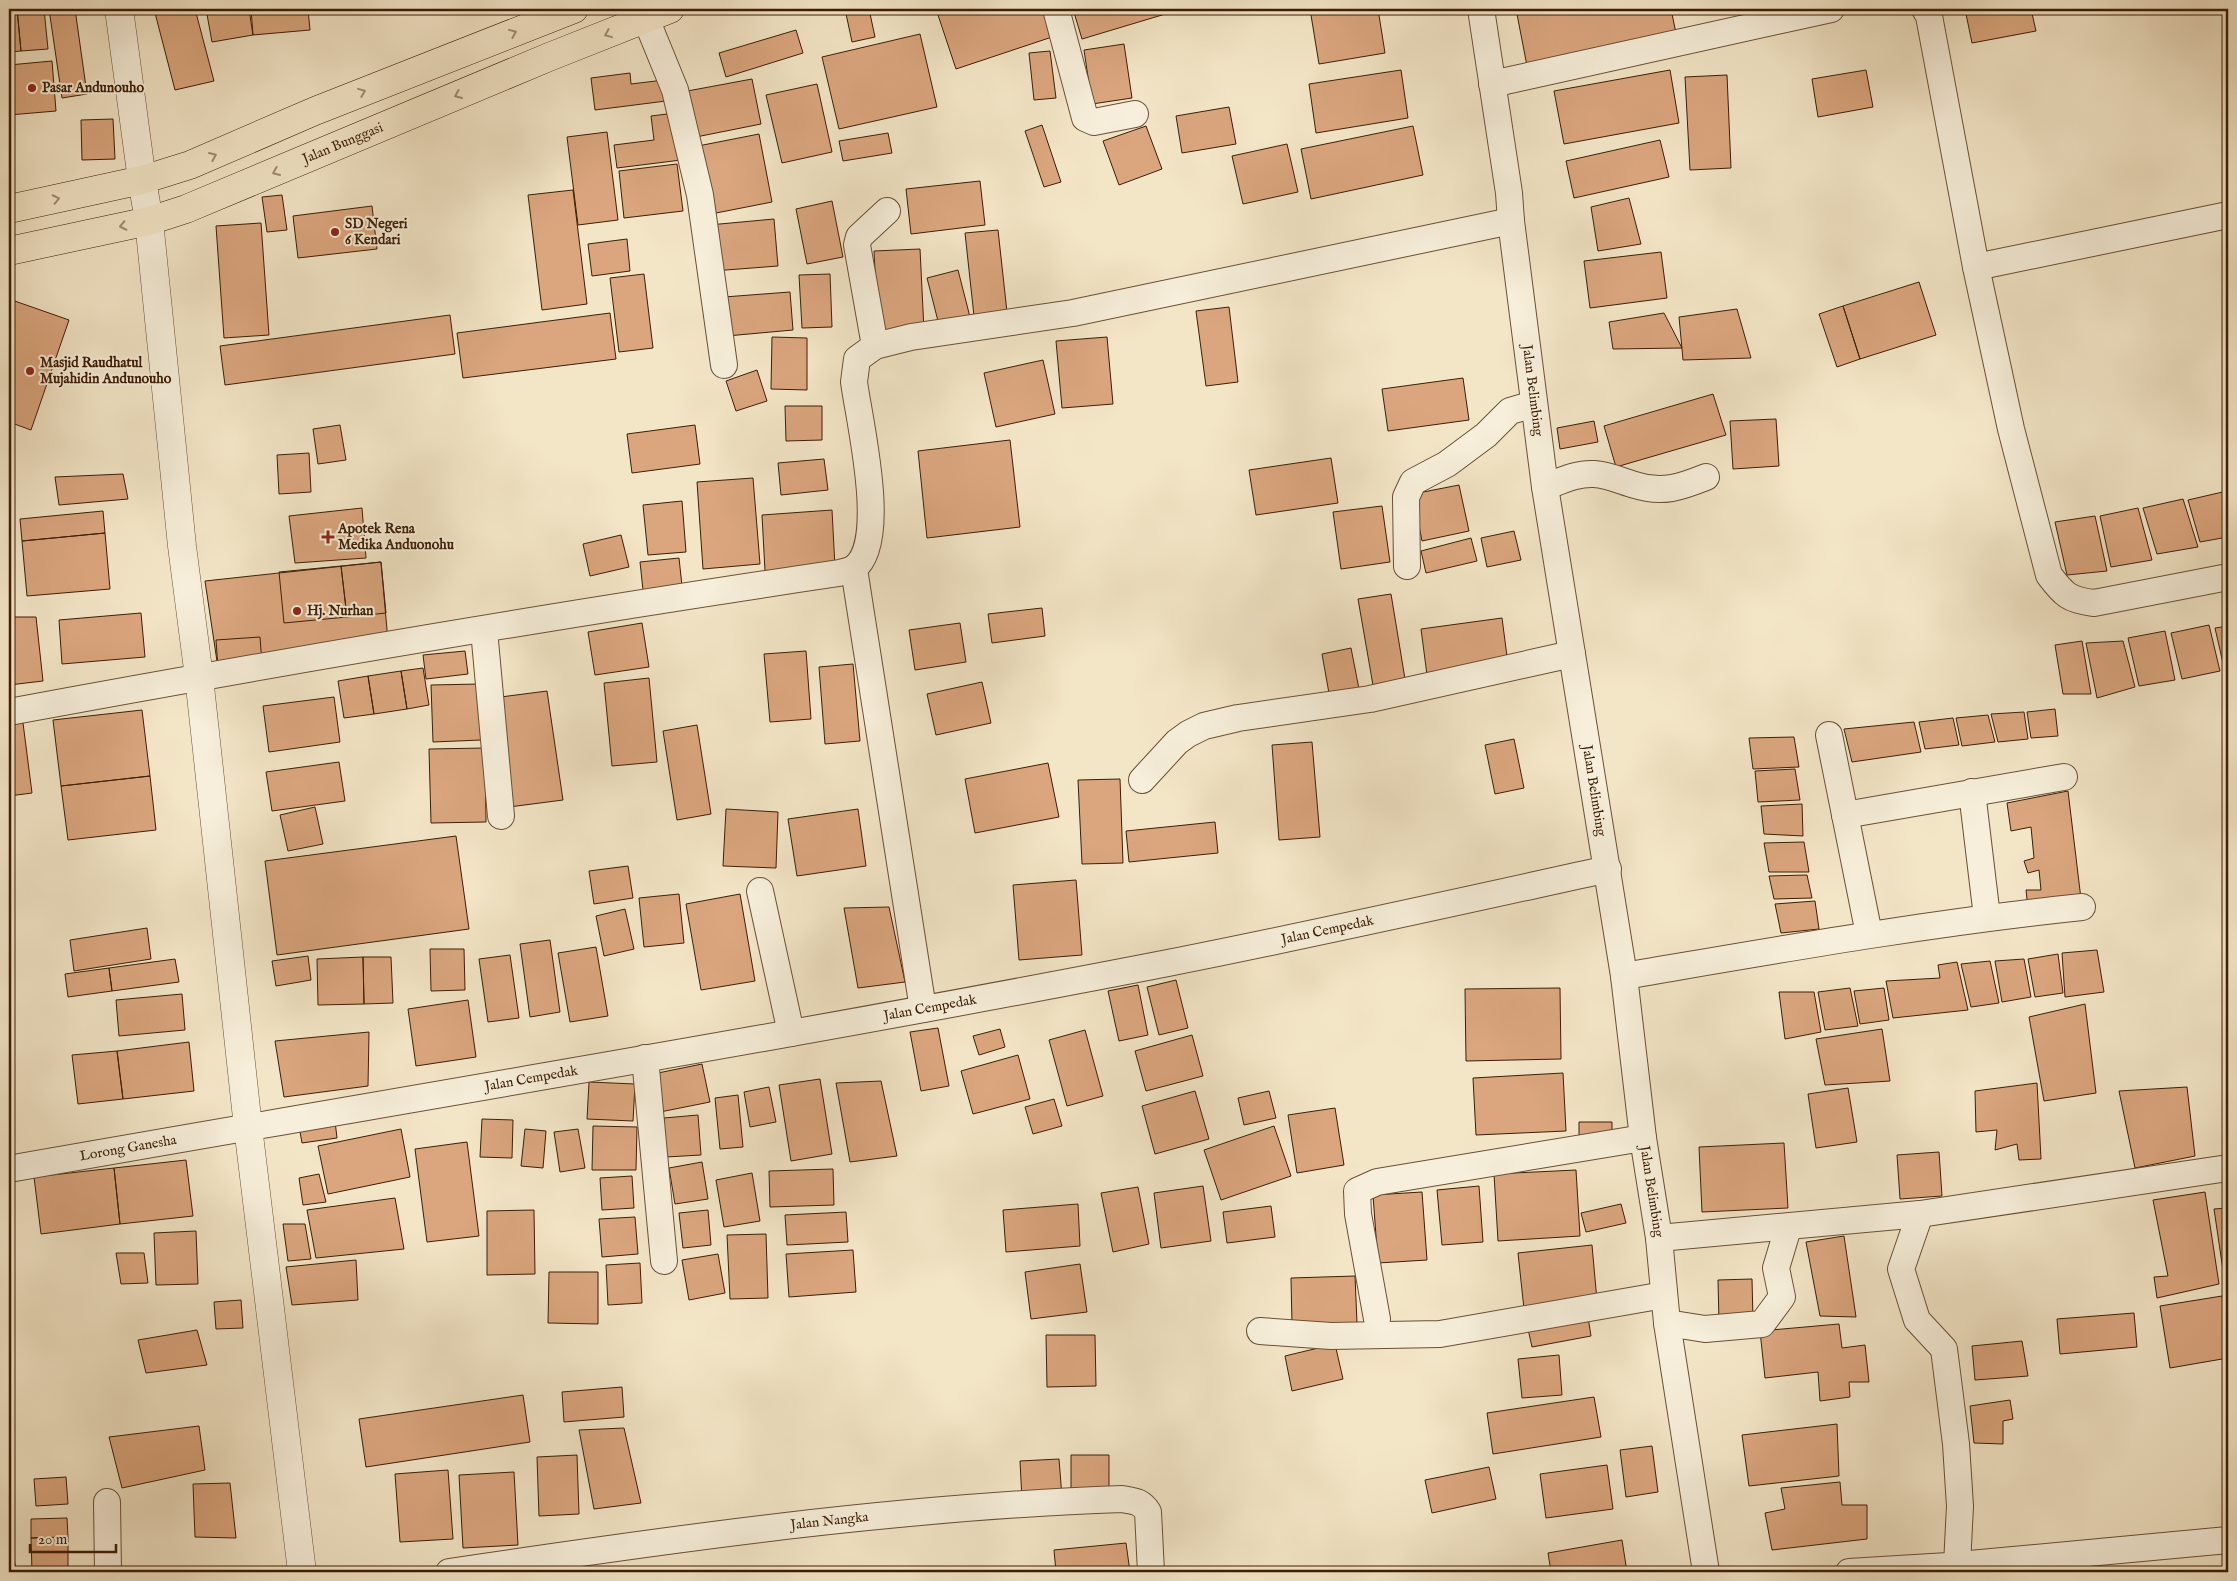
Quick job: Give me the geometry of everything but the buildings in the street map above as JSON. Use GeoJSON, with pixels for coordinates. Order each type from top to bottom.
{"type":"FeatureCollection","features":[{"type":"Feature","properties":{"kind":"highway"},"geometry":{"type":"LineString","coordinates":[[9,209],[142,180],[190,166],[315,111],[574,9]]}},
{"type":"Feature","properties":{"kind":"highway","name":"Jalan Bunggasi"},"geometry":{"type":"LineString","coordinates":[[9,251],[150,221],[186,209],[540,60],[658,14]]}},
{"type":"Feature","properties":{"kind":"street"},"geometry":{"type":"LineString","coordinates":[[119,9],[142,180],[150,221],[182,546],[199,677],[248,1127],[302,1572]]}},
{"type":"Feature","properties":{"kind":"street"},"geometry":{"type":"LineString","coordinates":[[1056,9],[1085,118],[1094,122],[1135,114]]}},
{"type":"Feature","properties":{"kind":"street","name":"Jalan Belimbing"},"geometry":{"type":"LineString","coordinates":[[1481,9],[1509,193],[1545,487],[1624,976],[1643,1138],[1659,1238],[1667,1323],[1706,1572]]}},
{"type":"Feature","properties":{"kind":"street"},"geometry":{"type":"LineString","coordinates":[[1492,84],[1832,9]]}},
{"type":"Feature","properties":{"kind":"street"},"geometry":{"type":"LineString","coordinates":[[1925,9],[1929,16],[1976,267],[2011,429],[2049,575],[2062,593],[2074,601],[2094,604],[2228,577]]}},
{"type":"Feature","properties":{"kind":"street"},"geometry":{"type":"LineString","coordinates":[[658,14],[674,90],[700,195],[724,365]]}},
{"type":"Feature","properties":{"kind":"street"},"geometry":{"type":"LineString","coordinates":[[875,346],[857,245],[859,237],[886,211]]}},
{"type":"Feature","properties":{"kind":"street"},"geometry":{"type":"LineString","coordinates":[[1976,267],[2228,215]]}},
{"type":"Feature","properties":{"kind":"street"},"geometry":{"type":"LineString","coordinates":[[9,712],[199,677],[670,598],[839,573],[854,569],[862,558],[872,527],[870,484],[854,382],[854,368],[857,359],[875,346],[911,337],[1073,313],[1511,221]]}},
{"type":"Feature","properties":{"kind":"street"},"geometry":{"type":"LineString","coordinates":[[1407,566],[1406,497],[1412,482],[1448,464],[1486,435],[1510,411],[1534,404]]}},
{"type":"Feature","properties":{"kind":"street"},"geometry":{"type":"LineString","coordinates":[[1545,487],[1578,475],[1593,474],[1653,490],[1666,490],[1678,488],[1706,477]]}},
{"type":"Feature","properties":{"kind":"street"},"geometry":{"type":"LineString","coordinates":[[854,569],[923,1008]]}},
{"type":"Feature","properties":{"kind":"street"},"geometry":{"type":"LineString","coordinates":[[484,630],[501,816]]}},
{"type":"Feature","properties":{"kind":"street"},"geometry":{"type":"LineString","coordinates":[[1142,780],[1177,742],[1204,726],[1238,718],[1370,699],[1572,654]]}},
{"type":"Feature","properties":{"kind":"street"},"geometry":{"type":"LineString","coordinates":[[1829,736],[1869,934]]}},
{"type":"Feature","properties":{"kind":"street"},"geometry":{"type":"LineString","coordinates":[[1845,815],[2064,777]]}},
{"type":"Feature","properties":{"kind":"street"},"geometry":{"type":"LineString","coordinates":[[1972,792],[1987,917]]}},
{"type":"Feature","properties":{"kind":"street","name":"Jalan Cempedak"},"geometry":{"type":"LineString","coordinates":[[248,1127],[791,1033],[1173,962],[1608,869]]}},
{"type":"Feature","properties":{"kind":"street"},"geometry":{"type":"LineString","coordinates":[[760,891],[791,1033]]}},
{"type":"Feature","properties":{"kind":"street"},"geometry":{"type":"LineString","coordinates":[[1624,976],[1869,934],[1987,917],[2082,907]]}},
{"type":"Feature","properties":{"kind":"street"},"geometry":{"type":"LineString","coordinates":[[645,1058],[664,1261]]}},
{"type":"Feature","properties":{"kind":"street","name":"Lorong Ganesha"},"geometry":{"type":"LineString","coordinates":[[9,1169],[248,1127]]}},
{"type":"Feature","properties":{"kind":"street"},"geometry":{"type":"LineString","coordinates":[[1377,1319],[1358,1214],[1356,1191],[1377,1182],[1643,1138]]}},
{"type":"Feature","properties":{"kind":"street"},"geometry":{"type":"LineString","coordinates":[[1659,1238],[1788,1228],[1920,1214],[2228,1168]]}},
{"type":"Feature","properties":{"kind":"street"},"geometry":{"type":"LineString","coordinates":[[1920,1214],[1901,1269],[1918,1320],[1944,1349],[1956,1444],[1960,1506],[1957,1565]]}},
{"type":"Feature","properties":{"kind":"street"},"geometry":{"type":"LineString","coordinates":[[1667,1323],[1705,1329],[1762,1324],[1782,1297],[1776,1268],[1788,1228]]}},
{"type":"Feature","properties":{"kind":"street"},"geometry":{"type":"LineString","coordinates":[[1260,1331],[1331,1336],[1440,1334],[1664,1294]]}},
{"type":"Feature","properties":{"kind":"street","name":"Jalan Nangka"},"geometry":{"type":"LineString","coordinates":[[449,1572],[579,1553],[837,1520],[1122,1500],[1137,1501],[1143,1504],[1148,1512],[1151,1572]]}},
{"type":"Feature","properties":{"kind":"street"},"geometry":{"type":"LineString","coordinates":[[107,1502],[108,1572]]}},
{"type":"Feature","properties":{"kind":"street"},"geometry":{"type":"LineString","coordinates":[[1849,1572],[1957,1565],[2228,1540]]}},
{"type":"Feature","properties":{"kind":"place","name":"Pasar Andunouho"},"geometry":{"type":"Point","coordinates":[32,88]}},
{"type":"Feature","properties":{"kind":"place","name":"SD Negeri 6 Kendari"},"geometry":{"type":"Point","coordinates":[335,232]}},
{"type":"Feature","properties":{"kind":"place","name":"Masjid Raudhatul Mujahidin Andunouho"},"geometry":{"type":"Point","coordinates":[30,371]}},
{"type":"Feature","properties":{"kind":"place","name":"Apotek Rena Medika Anduonohu"},"geometry":{"type":"Point","coordinates":[328,537]}},
{"type":"Feature","properties":{"kind":"place","name":"Hj. Nurhan"},"geometry":{"type":"Point","coordinates":[297,611]}}]}
